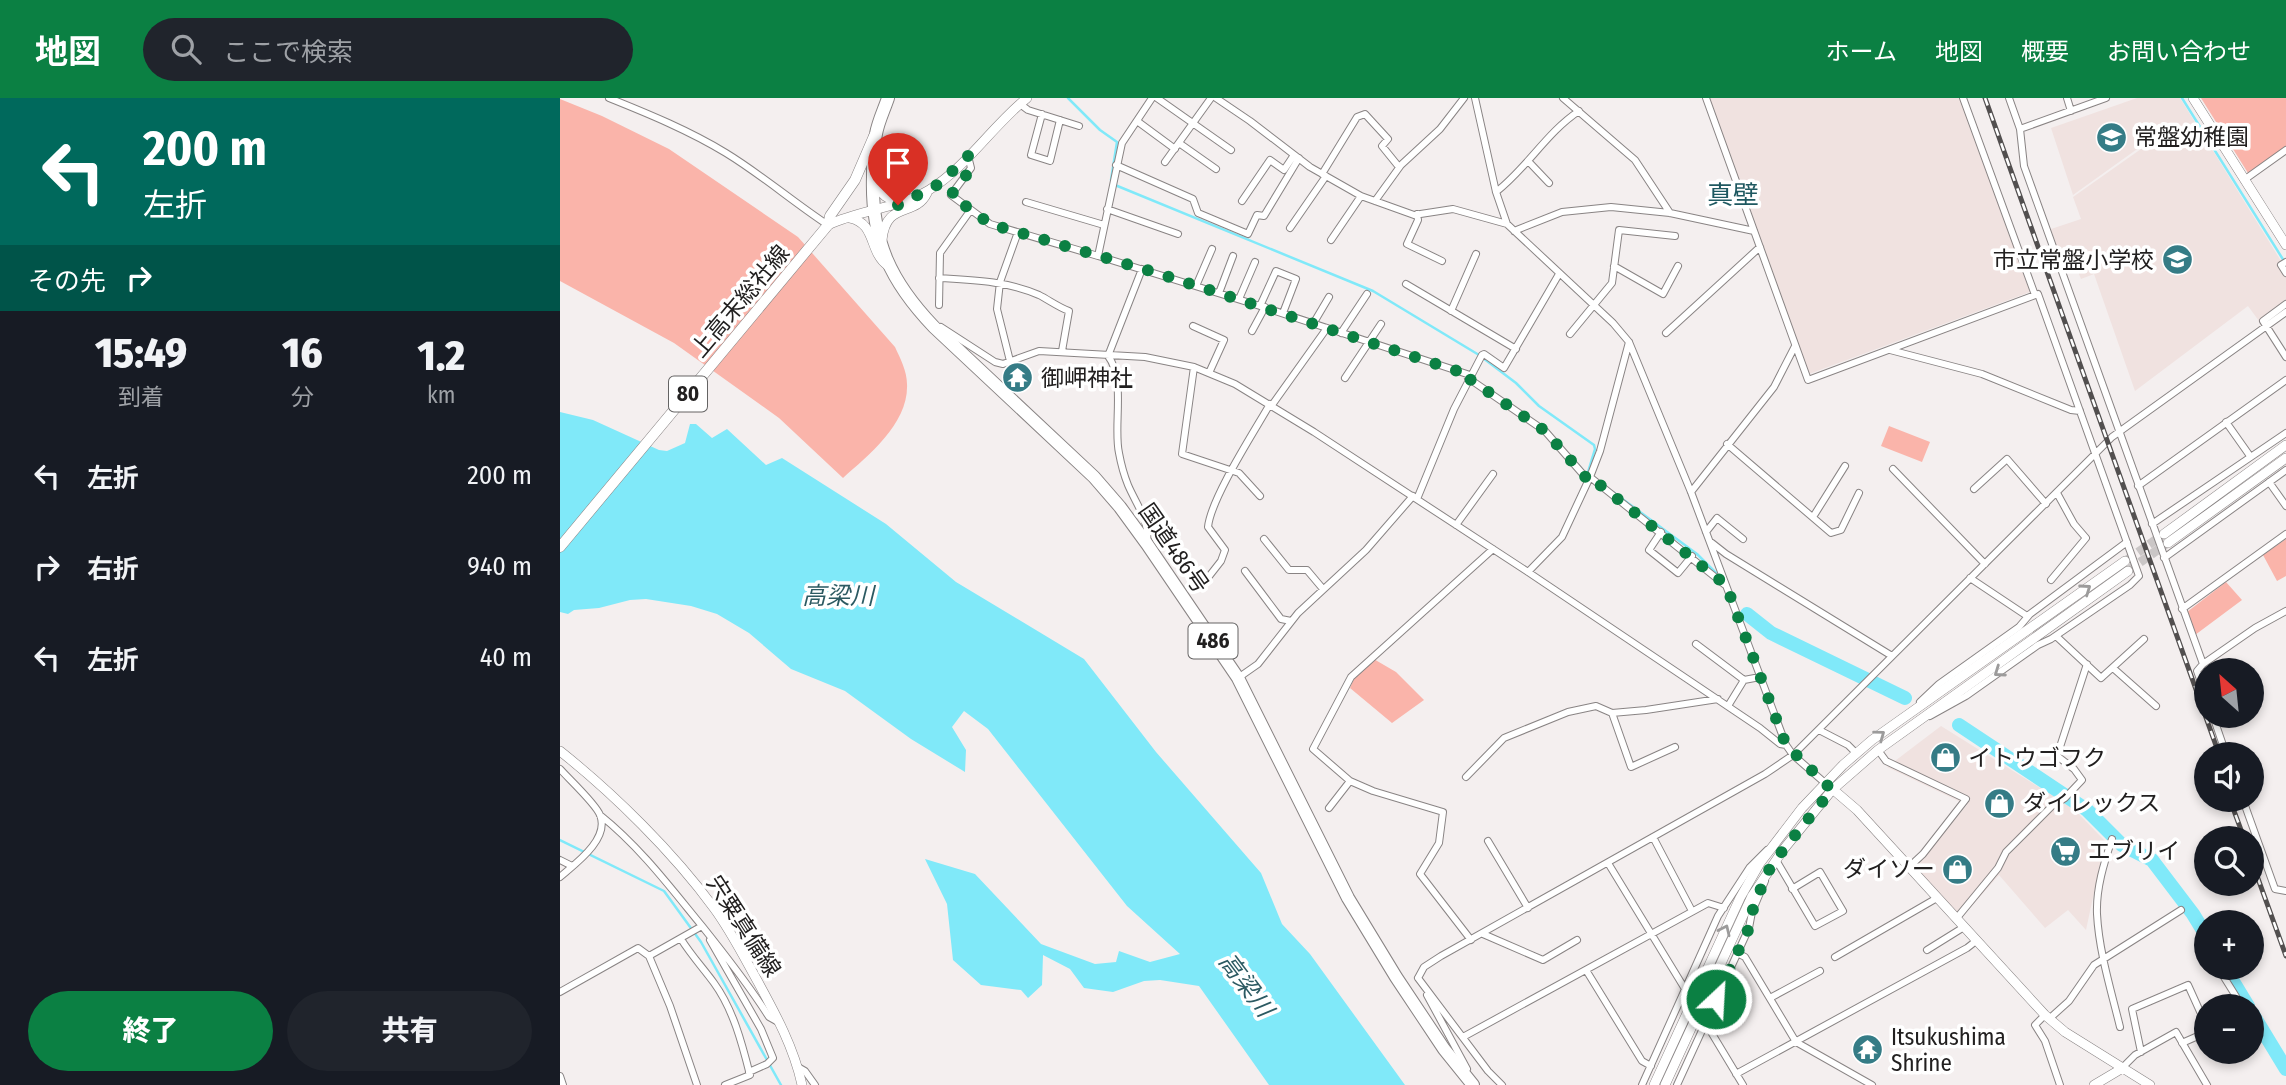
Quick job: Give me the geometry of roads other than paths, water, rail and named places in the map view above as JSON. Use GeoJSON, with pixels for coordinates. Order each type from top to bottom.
{"type":"FeatureCollection","features":[{"type":"Feature","properties":{"kind":"highway","name":"国道486号"},"geometry":{"type":"LineString","coordinates":[[888,98],[876,133],[873,165],[874,211],[881,249],[889,266],[911,302],[934,327],[1086,469],[1120,507],[1147,544],[1238,678],[1348,898],[1444,1049],[1474,1085]]}},
{"type":"Feature","properties":{"kind":"main road","name":"上高末総社線"},"geometry":{"type":"LineString","coordinates":[[560,547],[828,225],[830,216],[855,180],[876,133]]}},
{"type":"Feature","properties":{"kind":"street"},"geometry":{"type":"LineString","coordinates":[[609,98],[725,152],[828,225],[906,202],[927,191],[946,178],[1023,101],[1028,110],[1079,126]]}},
{"type":"Feature","properties":{"kind":"street"},"geometry":{"type":"LineString","coordinates":[[1098,256],[1122,143],[1155,98],[1231,149]]}},
{"type":"Feature","properties":{"kind":"street"},"geometry":{"type":"LineString","coordinates":[[1165,162],[1214,98],[1324,175],[1361,196],[1417,215],[1453,209],[1507,224],[1514,230],[1619,329],[1629,342],[1691,492],[1786,745],[1793,755],[1857,810],[2047,1017],[2150,1085]]}},
{"type":"Feature","properties":{"kind":"street"},"geometry":{"type":"LineString","coordinates":[[1375,201],[1399,167],[1440,129],[1464,98]]}},
{"type":"Feature","properties":{"kind":"street"},"geometry":{"type":"LineString","coordinates":[[1475,98],[1496,191],[1507,224]]}},
{"type":"Feature","properties":{"kind":"street"},"geometry":{"type":"LineString","coordinates":[[1563,98],[1635,160],[1670,213]]}},
{"type":"Feature","properties":{"kind":"street"},"geometry":{"type":"LineString","coordinates":[[1706,98],[1808,380],[2038,294],[2127,542],[2138,579],[1966,696],[1918,721]]}},
{"type":"Feature","properties":{"kind":"street"},"geometry":{"type":"LineString","coordinates":[[1963,98],[2035,295]]}},
{"type":"Feature","properties":{"kind":"street"},"geometry":{"type":"LineString","coordinates":[[2009,98],[2020,129],[2024,166],[2201,658]]}},
{"type":"Feature","properties":{"kind":"street"},"geometry":{"type":"LineString","coordinates":[[2067,98],[2071,111]]}},
{"type":"Feature","properties":{"kind":"street"},"geometry":{"type":"LineString","coordinates":[[2020,129],[2106,98]]}},
{"type":"Feature","properties":{"kind":"street"},"geometry":{"type":"LineString","coordinates":[[2193,98],[2284,239]]}},
{"type":"Feature","properties":{"kind":"street"},"geometry":{"type":"LineString","coordinates":[[1496,191],[1512,180],[1555,132],[1579,111]]}},
{"type":"Feature","properties":{"kind":"street"},"geometry":{"type":"LineString","coordinates":[[1042,114],[1031,155],[1051,161],[1060,120]]}},
{"type":"Feature","properties":{"kind":"street"},"geometry":{"type":"LineString","coordinates":[[1290,228],[1357,117],[1365,114],[1388,139],[1382,146],[1399,167]]}},
{"type":"Feature","properties":{"kind":"street"},"geometry":{"type":"LineString","coordinates":[[1136,121],[1216,169]]}},
{"type":"Feature","properties":{"kind":"street"},"geometry":{"type":"LineString","coordinates":[[2244,180],[2286,150]]}},
{"type":"Feature","properties":{"kind":"street"},"geometry":{"type":"LineString","coordinates":[[968,156],[971,169],[951,195],[990,224],[1283,313],[1469,377],[1545,431],[1589,479],[1661,532],[1726,585]]}},
{"type":"Feature","properties":{"kind":"street"},"geometry":{"type":"LineString","coordinates":[[1116,164],[1193,199],[1198,213],[1248,234],[1257,215],[1264,216],[1296,156]]}},
{"type":"Feature","properties":{"kind":"street"},"geometry":{"type":"LineString","coordinates":[[1242,201],[1270,160],[1284,170],[1296,156]]}},
{"type":"Feature","properties":{"kind":"street"},"geometry":{"type":"LineString","coordinates":[[1529,162],[1549,183]]}},
{"type":"Feature","properties":{"kind":"street"},"geometry":{"type":"LineString","coordinates":[[873,165],[880,192],[889,199],[906,202]]}},
{"type":"Feature","properties":{"kind":"street"},"geometry":{"type":"LineString","coordinates":[[881,249],[886,221],[896,213],[918,204],[927,191]]}},
{"type":"Feature","properties":{"kind":"street"},"geometry":{"type":"LineString","coordinates":[[1331,240],[1361,196]]}},
{"type":"Feature","properties":{"kind":"street"},"geometry":{"type":"LineString","coordinates":[[1026,202],[1104,225]]}},
{"type":"Feature","properties":{"kind":"street"},"geometry":{"type":"LineString","coordinates":[[1514,230],[1546,217],[1611,207],[1670,213],[1754,231]]}},
{"type":"Feature","properties":{"kind":"street"},"geometry":{"type":"LineString","coordinates":[[1107,209],[1178,233]]}},
{"type":"Feature","properties":{"kind":"street"},"geometry":{"type":"LineString","coordinates":[[939,305],[940,253],[970,211]]}},
{"type":"Feature","properties":{"kind":"street"},"geometry":{"type":"LineString","coordinates":[[1417,215],[1418,220],[1406,244],[1442,261]]}},
{"type":"Feature","properties":{"kind":"street"},"geometry":{"type":"LineString","coordinates":[[845,218],[855,219],[866,227],[880,259],[889,266]]}},
{"type":"Feature","properties":{"kind":"street"},"geometry":{"type":"LineString","coordinates":[[1570,334],[1612,284],[1619,230],[1675,236]]}},
{"type":"Feature","properties":{"kind":"street"},"geometry":{"type":"LineString","coordinates":[[1010,361],[997,309],[1000,282],[1018,232]]}},
{"type":"Feature","properties":{"kind":"street"},"geometry":{"type":"LineString","coordinates":[[1666,333],[1760,247]]}},
{"type":"Feature","properties":{"kind":"street"},"geometry":{"type":"LineString","coordinates":[[1196,286],[1212,249]]}},
{"type":"Feature","properties":{"kind":"street"},"geometry":{"type":"LineString","coordinates":[[1451,311],[1476,254]]}},
{"type":"Feature","properties":{"kind":"street"},"geometry":{"type":"LineString","coordinates":[[1219,293],[1233,256]]}},
{"type":"Feature","properties":{"kind":"street"},"geometry":{"type":"LineString","coordinates":[[1239,299],[1255,262]]}},
{"type":"Feature","properties":{"kind":"street"},"geometry":{"type":"LineString","coordinates":[[2285,263],[2281,265],[2286,273]]}},
{"type":"Feature","properties":{"kind":"street"},"geometry":{"type":"LineString","coordinates":[[1614,266],[1663,294],[1678,267]]}},
{"type":"Feature","properties":{"kind":"street"},"geometry":{"type":"LineString","coordinates":[[1142,269],[1108,356],[1116,372],[1118,450],[1128,486],[1146,524],[1147,544]]}},
{"type":"Feature","properties":{"kind":"street"},"geometry":{"type":"LineString","coordinates":[[1252,331],[1276,271],[1296,279],[1283,313]]}},
{"type":"Feature","properties":{"kind":"street"},"geometry":{"type":"LineString","coordinates":[[1238,678],[1258,664],[1292,621],[1361,556],[1415,498],[1469,377],[1481,357],[1483,354],[1504,368],[1559,274]]}},
{"type":"Feature","properties":{"kind":"street"},"geometry":{"type":"LineString","coordinates":[[939,278],[1000,282],[1041,296],[1054,306],[1069,311],[1062,351]]}},
{"type":"Feature","properties":{"kind":"street"},"geometry":{"type":"LineString","coordinates":[[1406,284],[1516,349]]}},
{"type":"Feature","properties":{"kind":"street"},"geometry":{"type":"LineString","coordinates":[[1341,333],[1367,294]]}},
{"type":"Feature","properties":{"kind":"street"},"geometry":{"type":"LineString","coordinates":[[1313,324],[1329,297]]}},
{"type":"Feature","properties":{"kind":"street"},"geometry":{"type":"LineString","coordinates":[[2286,304],[2263,321],[2286,357]]}},
{"type":"Feature","properties":{"kind":"street"},"geometry":{"type":"LineString","coordinates":[[1418,978],[1424,967],[1765,774],[1793,755],[2119,432],[2286,312]]}},
{"type":"Feature","properties":{"kind":"street"},"geometry":{"type":"LineString","coordinates":[[1345,378],[1381,324]]}},
{"type":"Feature","properties":{"kind":"street"},"geometry":{"type":"LineString","coordinates":[[1193,326],[1224,340],[1209,373]]}},
{"type":"Feature","properties":{"kind":"street"},"geometry":{"type":"LineString","coordinates":[[934,327],[941,327],[995,362],[1003,364],[1039,351],[1144,358],[1194,367],[1235,384],[1528,572],[1718,699],[1780,744],[1786,745]]}},
{"type":"Feature","properties":{"kind":"street"},"geometry":{"type":"LineString","coordinates":[[1203,584],[1221,561],[1225,550],[1208,524],[1220,493],[1271,405],[1327,328]]}},
{"type":"Feature","properties":{"kind":"street"},"geometry":{"type":"LineString","coordinates":[[1528,572],[1562,537],[1589,479],[1600,451],[1629,342]]}},
{"type":"Feature","properties":{"kind":"street"},"geometry":{"type":"LineString","coordinates":[[1691,492],[1774,387],[1796,346]]}},
{"type":"Feature","properties":{"kind":"street"},"geometry":{"type":"LineString","coordinates":[[1888,349],[1972,371],[2071,410],[2080,411]]}},
{"type":"Feature","properties":{"kind":"street"},"geometry":{"type":"LineString","coordinates":[[1194,367],[1182,454],[1239,473],[1260,496]]}},
{"type":"Feature","properties":{"kind":"street"},"geometry":{"type":"LineString","coordinates":[[2138,486],[2286,380]]}},
{"type":"Feature","properties":{"kind":"street"},"geometry":{"type":"LineString","coordinates":[[2226,422],[2250,456]]}},
{"type":"Feature","properties":{"kind":"street"},"geometry":{"type":"LineString","coordinates":[[2152,524],[2286,433]]}},
{"type":"Feature","properties":{"kind":"street"},"geometry":{"type":"LineString","coordinates":[[1727,444],[1832,533],[1838,532],[1859,493]]}},
{"type":"Feature","properties":{"kind":"street"},"geometry":{"type":"LineString","coordinates":[[2286,445],[2166,538],[2286,458]]}},
{"type":"Feature","properties":{"kind":"street"},"geometry":{"type":"LineString","coordinates":[[1974,489],[2007,459],[2046,503]]}},
{"type":"Feature","properties":{"kind":"street"},"geometry":{"type":"LineString","coordinates":[[1813,517],[1845,466]]}},
{"type":"Feature","properties":{"kind":"street"},"geometry":{"type":"LineString","coordinates":[[1893,469],[1985,564]]}},
{"type":"Feature","properties":{"kind":"street"},"geometry":{"type":"LineString","coordinates":[[2164,558],[2286,470]]}},
{"type":"Feature","properties":{"kind":"street"},"geometry":{"type":"LineString","coordinates":[[1456,525],[1493,474]]}},
{"type":"Feature","properties":{"kind":"street"},"geometry":{"type":"LineString","coordinates":[[2269,482],[2286,506]]}},
{"type":"Feature","properties":{"kind":"street"},"geometry":{"type":"LineString","coordinates":[[2052,580],[2087,538],[2067,512],[2057,493]]}},
{"type":"Feature","properties":{"kind":"street"},"geometry":{"type":"LineString","coordinates":[[1706,532],[1717,518],[1743,539]]}},
{"type":"Feature","properties":{"kind":"street"},"geometry":{"type":"LineString","coordinates":[[1661,532],[1648,550],[1668,566],[1678,573],[1692,556]]}},
{"type":"Feature","properties":{"kind":"street"},"geometry":{"type":"LineString","coordinates":[[2182,609],[2286,534]]}},
{"type":"Feature","properties":{"kind":"street"},"geometry":{"type":"LineString","coordinates":[[1264,539],[1289,570],[1307,569],[1323,589]]}},
{"type":"Feature","properties":{"kind":"street"},"geometry":{"type":"LineString","coordinates":[[1710,542],[1892,656]]}},
{"type":"Feature","properties":{"kind":"street"},"geometry":{"type":"LineString","coordinates":[[1912,711],[1939,684],[2019,627],[2027,616],[2127,542]]}},
{"type":"Feature","properties":{"kind":"street"},"geometry":{"type":"LineString","coordinates":[[1471,940],[1420,874],[1439,843],[1443,812],[1373,791],[1350,781],[1313,749],[1351,677],[1493,550]]}},
{"type":"Feature","properties":{"kind":"street"},"geometry":{"type":"LineString","coordinates":[[1654,1085],[1671,1061],[1752,896],[1776,860],[1832,790],[1878,750],[2127,566],[1912,711],[1856,753],[1802,808],[1760,863],[1740,898],[1671,1061],[1665,1085]]}},
{"type":"Feature","properties":{"kind":"street"},"geometry":{"type":"LineString","coordinates":[[1245,571],[1281,619],[1292,621]]}},
{"type":"Feature","properties":{"kind":"street"},"geometry":{"type":"LineString","coordinates":[[1970,578],[2027,616]]}},
{"type":"Feature","properties":{"kind":"street"},"geometry":{"type":"LineString","coordinates":[[2212,658],[2255,628],[2286,611]]}},
{"type":"Feature","properties":{"kind":"street"},"geometry":{"type":"LineString","coordinates":[[2056,636],[2101,678],[2144,639]]}},
{"type":"Feature","properties":{"kind":"street"},"geometry":{"type":"LineString","coordinates":[[1696,644],[1744,680],[1760,677]]}},
{"type":"Feature","properties":{"kind":"street"},"geometry":{"type":"LineString","coordinates":[[1956,919],[1998,867],[2006,852],[2082,780],[2074,769],[2057,756],[2087,664]]}},
{"type":"Feature","properties":{"kind":"street"},"geometry":{"type":"LineString","coordinates":[[2113,668],[2156,706]]}},
{"type":"Feature","properties":{"kind":"street"},"geometry":{"type":"LineString","coordinates":[[1728,706],[1744,680]]}},
{"type":"Feature","properties":{"kind":"street"},"geometry":{"type":"LineString","coordinates":[[1466,777],[1498,743],[1516,732],[1577,709],[1596,706],[1612,713],[1718,699]]}},
{"type":"Feature","properties":{"kind":"street"},"geometry":{"type":"LineString","coordinates":[[1612,713],[1631,767],[1675,747]]}},
{"type":"Feature","properties":{"kind":"street"},"geometry":{"type":"LineString","coordinates":[[1819,730],[1848,745],[1856,753]]}},
{"type":"Feature","properties":{"kind":"street"},"geometry":{"type":"LineString","coordinates":[[1878,750],[1886,761],[1966,799],[1923,854],[1909,867]]}},
{"type":"Feature","properties":{"kind":"street","name":"宍粟真備線"},"geometry":{"type":"LineString","coordinates":[[560,751],[604,790],[685,871],[715,909],[780,1023],[798,1067],[802,1085]]}},
{"type":"Feature","properties":{"kind":"street"},"geometry":{"type":"LineString","coordinates":[[560,769],[600,815],[620,831],[643,856],[696,929],[761,1029],[773,1058],[770,1063],[725,1085]]}},
{"type":"Feature","properties":{"kind":"street"},"geometry":{"type":"LineString","coordinates":[[1329,808],[1350,781]]}},
{"type":"Feature","properties":{"kind":"street"},"geometry":{"type":"LineString","coordinates":[[2247,812],[2275,889],[2286,891]]}},
{"type":"Feature","properties":{"kind":"street"},"geometry":{"type":"LineString","coordinates":[[560,877],[592,848],[601,825],[600,815]]}},
{"type":"Feature","properties":{"kind":"street"},"geometry":{"type":"LineString","coordinates":[[1653,837],[1692,911]]}},
{"type":"Feature","properties":{"kind":"street"},"geometry":{"type":"LineString","coordinates":[[2112,839],[2101,874],[2097,913],[2103,959],[2120,1027]]}},
{"type":"Feature","properties":{"kind":"street"},"geometry":{"type":"LineString","coordinates":[[1488,841],[1528,908]]}},
{"type":"Feature","properties":{"kind":"street"},"geometry":{"type":"LineString","coordinates":[[1642,1085],[1718,916],[1750,867],[1773,845]]}},
{"type":"Feature","properties":{"kind":"street"},"geometry":{"type":"LineString","coordinates":[[560,860],[572,866]]}},
{"type":"Feature","properties":{"kind":"street"},"geometry":{"type":"LineString","coordinates":[[1776,860],[1793,889],[1815,926],[1843,911],[1820,872],[1793,889]]}},
{"type":"Feature","properties":{"kind":"street"},"geometry":{"type":"LineString","coordinates":[[1608,863],[1685,989]]}},
{"type":"Feature","properties":{"kind":"street"},"geometry":{"type":"LineString","coordinates":[[1677,1085],[1749,928],[1752,912],[1767,873]]}},
{"type":"Feature","properties":{"kind":"street"},"geometry":{"type":"LineString","coordinates":[[1835,957],[1937,898]]}},
{"type":"Feature","properties":{"kind":"street"},"geometry":{"type":"LineString","coordinates":[[1463,1037],[1708,903],[1724,908]]}},
{"type":"Feature","properties":{"kind":"street"},"geometry":{"type":"LineString","coordinates":[[2060,1085],[2045,1041],[2035,1025],[2069,1001],[2094,965],[2181,910]]}},
{"type":"Feature","properties":{"kind":"street"},"geometry":{"type":"LineString","coordinates":[[1927,950],[1964,927]]}},
{"type":"Feature","properties":{"kind":"street"},"geometry":{"type":"LineString","coordinates":[[696,929],[721,949],[769,1017],[780,1023]]}},
{"type":"Feature","properties":{"kind":"street"},"geometry":{"type":"LineString","coordinates":[[649,956],[696,929]]}},
{"type":"Feature","properties":{"kind":"street"},"geometry":{"type":"LineString","coordinates":[[1483,934],[1543,960],[1577,940]]}},
{"type":"Feature","properties":{"kind":"street"},"geometry":{"type":"LineString","coordinates":[[681,939],[715,984],[733,1018],[751,1085]]}},
{"type":"Feature","properties":{"kind":"street"},"geometry":{"type":"LineString","coordinates":[[1736,1074],[1976,941]]}},
{"type":"Feature","properties":{"kind":"street"},"geometry":{"type":"LineString","coordinates":[[560,992],[638,948],[649,956],[670,1006],[697,1085]]}},
{"type":"Feature","properties":{"kind":"street"},"geometry":{"type":"LineString","coordinates":[[1737,953],[1745,957],[1796,1042],[1872,1085]]}},
{"type":"Feature","properties":{"kind":"street"},"geometry":{"type":"LineString","coordinates":[[1586,970],[1642,1061],[1651,1066]]}},
{"type":"Feature","properties":{"kind":"street"},"geometry":{"type":"LineString","coordinates":[[1770,998],[1820,971]]}},
{"type":"Feature","properties":{"kind":"street"},"geometry":{"type":"LineString","coordinates":[[1418,978],[1474,1085]]}},
{"type":"Feature","properties":{"kind":"street"},"geometry":{"type":"LineString","coordinates":[[1418,978],[1502,1085]]}},
{"type":"Feature","properties":{"kind":"street"},"geometry":{"type":"LineString","coordinates":[[2141,1052],[2132,1009],[2188,985],[2194,999]]}},
{"type":"Feature","properties":{"kind":"street"},"geometry":{"type":"LineString","coordinates":[[1705,1022],[1743,1085]]}},
{"type":"Feature","properties":{"kind":"street"},"geometry":{"type":"LineString","coordinates":[[2094,1085],[2122,1069],[2141,1052],[2176,1032],[2207,1085]]}},
{"type":"Feature","properties":{"kind":"street"},"geometry":{"type":"LineString","coordinates":[[2182,1043],[2194,1037]]}},
{"type":"Feature","properties":{"kind":"street"},"geometry":{"type":"LineString","coordinates":[[798,1067],[805,1071],[815,1085]]}},
{"type":"Feature","properties":{"kind":"street"},"geometry":{"type":"LineString","coordinates":[[560,1076],[563,1085]]}},
{"type":"Feature","properties":{"kind":"water","name":"高梁川"},"geometry":{"type":"Polygon","coordinates":[[[560,412],[593,420],[659,450],[667,451],[685,443],[690,424],[696,424],[712,438],[727,429],[766,465],[782,458],[886,524],[956,582],[1084,659],[1156,752],[1261,873],[1282,924],[1310,954],[1405,1085],[1269,1085],[1199,986],[1160,980],[1144,981],[1113,992],[1084,988],[1070,969],[1043,955],[1042,985],[1028,998],[1021,990],[981,985],[953,960],[947,904],[925,859],[975,874],[1041,944],[1095,964],[1116,962],[1119,951],[1150,962],[1180,954],[1127,906],[988,729],[964,711],[952,727],[966,750],[965,772],[911,739],[845,691],[791,669],[749,633],[717,614],[691,606],[646,599],[574,610],[568,614],[560,612],[560,412]]]}},
{"type":"Feature","properties":{"kind":"waterway"},"geometry":{"type":"LineString","coordinates":[[1068,98],[1100,130],[1117,142],[1111,180]]}},
{"type":"Feature","properties":{"kind":"waterway"},"geometry":{"type":"LineString","coordinates":[[2182,98],[2284,261]]}},
{"type":"Feature","properties":{"kind":"waterway"},"geometry":{"type":"LineString","coordinates":[[1115,185],[1373,291],[1479,355],[1516,383],[1539,406],[1594,445],[1588,472]]}},
{"type":"Feature","properties":{"kind":"waterway"},"geometry":{"type":"LineString","coordinates":[[1613,492],[1697,554],[1716,573]]}},
{"type":"Feature","properties":{"kind":"waterway"},"geometry":{"type":"LineString","coordinates":[[1747,614],[1771,633],[1905,698]]}},
{"type":"Feature","properties":{"kind":"waterway"},"geometry":{"type":"LineString","coordinates":[[1959,725],[2087,810],[2122,845],[2152,860],[2194,916]]}},
{"type":"Feature","properties":{"kind":"waterway"},"geometry":{"type":"LineString","coordinates":[[560,840],[664,891],[701,942],[781,1085]]}},
{"type":"Feature","properties":{"kind":"waterway"},"geometry":{"type":"LineString","coordinates":[[2232,980],[2241,994]]}},
{"type":"Feature","properties":{"kind":"waterway"},"geometry":{"type":"LineString","coordinates":[[2264,1033],[2286,1069]]}},
{"type":"Feature","properties":{"kind":"tunnel"},"geometry":{"type":"LineString","coordinates":[[2127,560],[2164,534]]}},
{"type":"Feature","properties":{"kind":"tunnel"},"geometry":{"type":"LineString","coordinates":[[2129,570],[2166,544]]}},
{"type":"Feature","properties":{"kind":"tunnel"},"geometry":{"type":"LineString","coordinates":[[1685,989],[1705,1022]]}},
{"type":"Feature","properties":{"kind":"railway"},"geometry":{"type":"LineString","coordinates":[[1985,98],[2215,742]]}},
{"type":"Feature","properties":{"kind":"railway"},"geometry":{"type":"LineString","coordinates":[[2234,812],[2240,826]]}},
{"type":"Feature","properties":{"kind":"railway"},"geometry":{"type":"LineString","coordinates":[[2264,895],[2286,956]]}},
{"type":"Feature","properties":{"kind":"place","name":"常盤幼稚園"},"geometry":{"type":"Point","coordinates":[2111,137]}},
{"type":"Feature","properties":{"kind":"place","name":"市立常盤小学校"},"geometry":{"type":"Point","coordinates":[2177,260]}},
{"type":"Feature","properties":{"kind":"place","name":"御岬神社"},"geometry":{"type":"Point","coordinates":[1018,378]}},
{"type":"Feature","properties":{"kind":"place","name":"イトウゴフク"},"geometry":{"type":"Point","coordinates":[1945,758]}},
{"type":"Feature","properties":{"kind":"place","name":"ダイレックス"},"geometry":{"type":"Point","coordinates":[2000,803]}},
{"type":"Feature","properties":{"kind":"place","name":"エブリイ"},"geometry":{"type":"Point","coordinates":[2065,851]}},
{"type":"Feature","properties":{"kind":"place","name":"ダイソー"},"geometry":{"type":"Point","coordinates":[1958,869]}},
{"type":"Feature","properties":{"kind":"place","name":"Itsukushima Shrine"},"geometry":{"type":"Point","coordinates":[1868,1050]}},
{"type":"Feature","properties":{"kind":"district","name":"真壁"},"geometry":{"type":"Point","coordinates":[1733,195]}}]}
